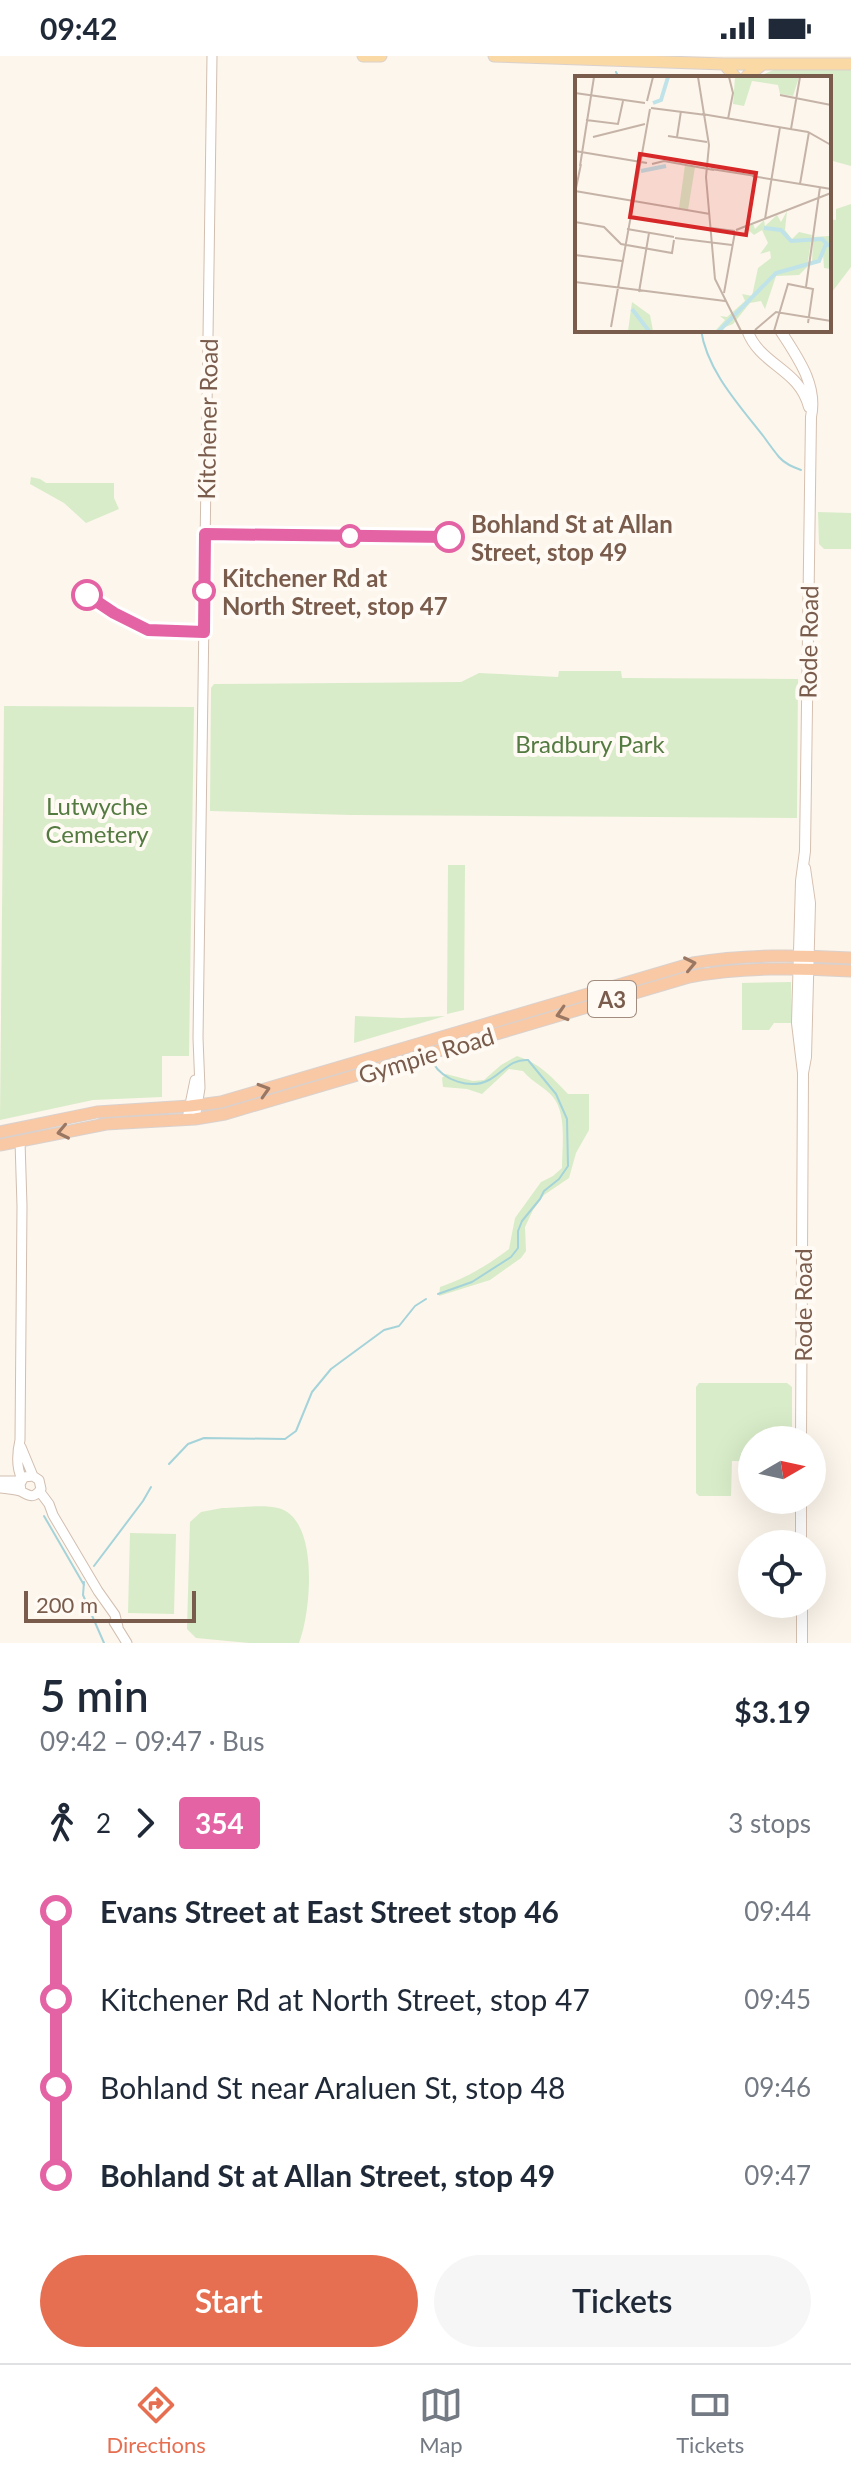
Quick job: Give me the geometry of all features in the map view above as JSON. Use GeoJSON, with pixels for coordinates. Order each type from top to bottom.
{"type":"FeatureCollection","features":[{"type":"Feature","properties":{"kind":"highway","name":"Gympie Road"},"geometry":{"type":"LineString","coordinates":[[0,1145],[106,1124],[216,1116],[689,977],[851,958]]}},
{"type":"Feature","properties":{"kind":"highway","name":"Gympie Road"},"geometry":{"type":"LineString","coordinates":[[0,1132],[97,1112],[194,1106],[252,1093],[693,963],[721,959],[803,962],[851,971]]}},
{"type":"Feature","properties":{"kind":"highway"},"geometry":{"type":"LineString","coordinates":[[437,1038],[439,1044],[452,1047]]}},
{"type":"Feature","properties":{"kind":"main road"},"geometry":{"type":"LineString","coordinates":[[363,56],[381,56]]}},
{"type":"Feature","properties":{"kind":"main road"},"geometry":{"type":"LineString","coordinates":[[494,56],[599,57],[609,61],[724,64],[743,69],[763,64],[851,64]]}},
{"type":"Feature","properties":{"kind":"main road","name":"Rode Road"},"geometry":{"type":"LineString","coordinates":[[748,332],[754,345],[796,381],[807,400],[811,417]]}},
{"type":"Feature","properties":{"kind":"main road","name":"Rode Road"},"geometry":{"type":"LineString","coordinates":[[781,332],[812,395],[805,866],[801,881],[806,1057],[803,1073],[801,1426]]}},
{"type":"Feature","properties":{"kind":"main road"},"geometry":{"type":"LineString","coordinates":[[778,366],[791,371],[801,368],[807,400]]}},
{"type":"Feature","properties":{"kind":"main road"},"geometry":{"type":"LineString","coordinates":[[800,1618],[800,1643]]}},
{"type":"Feature","properties":{"kind":"street","name":"Kitchener Road"},"geometry":{"type":"LineString","coordinates":[[191,1119],[198,1070],[212,56]]}},
{"type":"Feature","properties":{"kind":"street"},"geometry":{"type":"LineString","coordinates":[[20,1141],[20,1440],[17,1452],[19,1472],[29,1497],[38,1494]]}},
{"type":"Feature","properties":{"kind":"street"},"geometry":{"type":"LineString","coordinates":[[0,1481],[40,1482],[38,1494]]}},
{"type":"Feature","properties":{"kind":"street"},"geometry":{"type":"LineString","coordinates":[[0,1488],[24,1482]]}},
{"type":"Feature","properties":{"kind":"street"},"geometry":{"type":"LineString","coordinates":[[38,1494],[49,1504],[115,1615],[127,1643]]}},
{"type":"Feature","properties":{"kind":"green space"},"geometry":{"type":"Polygon","coordinates":[[[777,68],[851,69],[851,166],[831,161],[831,76],[760,76],[777,68]]]}},
{"type":"Feature","properties":{"kind":"green space"},"geometry":{"type":"Polygon","coordinates":[[[851,204],[851,267],[831,293],[831,219],[836,220],[836,209],[851,204]]]}},
{"type":"Feature","properties":{"kind":"green space"},"geometry":{"type":"Polygon","coordinates":[[[31,477],[46,483],[114,483],[114,498],[119,509],[86,523],[64,503],[30,484],[31,477]]]}},
{"type":"Feature","properties":{"kind":"green space"},"geometry":{"type":"Polygon","coordinates":[[[818,512],[851,513],[851,549],[824,549],[819,544],[818,512]]]}},
{"type":"Feature","properties":{"kind":"green space","name":"Bradbury Park"},"geometry":{"type":"Polygon","coordinates":[[[559,671],[621,671],[622,678],[798,679],[797,818],[210,811],[211,688],[214,684],[461,682],[479,673],[558,677],[559,671]]]}},
{"type":"Feature","properties":{"kind":"green space","name":"Lutwyche Cemetery"},"geometry":{"type":"Polygon","coordinates":[[[4,706],[194,707],[189,1056],[162,1056],[162,1097],[93,1100],[0,1120],[4,706]]]}},
{"type":"Feature","properties":{"kind":"green space"},"geometry":{"type":"Polygon","coordinates":[[[448,865],[465,865],[464,1010],[447,1014],[448,865]]]}},
{"type":"Feature","properties":{"kind":"green space"},"geometry":{"type":"Polygon","coordinates":[[[791,982],[792,1023],[774,1023],[769,1030],[742,1030],[742,983],[791,982]]]}},
{"type":"Feature","properties":{"kind":"green space"},"geometry":{"type":"Polygon","coordinates":[[[355,1016],[402,1018],[445,1016],[354,1043],[355,1016]]]}},
{"type":"Feature","properties":{"kind":"green space"},"geometry":{"type":"Polygon","coordinates":[[[517,1056],[539,1067],[568,1094],[589,1094],[589,1130],[576,1153],[569,1178],[544,1195],[533,1210],[525,1227],[526,1251],[521,1258],[490,1280],[439,1296],[440,1287],[476,1271],[509,1249],[515,1218],[541,1182],[562,1168],[563,1131],[557,1104],[523,1071],[509,1069],[482,1094],[443,1087],[442,1078],[446,1074],[473,1081],[484,1080],[517,1056]]]}},
{"type":"Feature","properties":{"kind":"green space"},"geometry":{"type":"Polygon","coordinates":[[[699,1383],[787,1383],[792,1387],[792,1426],[738,1426],[738,1461],[732,1461],[731,1496],[699,1496],[696,1493],[696,1387],[699,1383]]]}},
{"type":"Feature","properties":{"kind":"green space"},"geometry":{"type":"Polygon","coordinates":[[[222,1508],[278,1508],[291,1515],[301,1529],[309,1568],[309,1590],[299,1643],[249,1643],[196,1638],[187,1629],[190,1522],[201,1512],[222,1508]]]}},
{"type":"Feature","properties":{"kind":"green space"},"geometry":{"type":"Polygon","coordinates":[[[130,1533],[176,1534],[174,1614],[128,1613],[130,1533]]]}},
{"type":"Feature","properties":{"kind":"waterway"},"geometry":{"type":"LineString","coordinates":[[616,72],[618,76]]}},
{"type":"Feature","properties":{"kind":"waterway"},"geometry":{"type":"LineString","coordinates":[[701,332],[710,360],[726,387],[779,457],[801,470]]}},
{"type":"Feature","properties":{"kind":"waterway"},"geometry":{"type":"LineString","coordinates":[[433,1063],[450,1078],[474,1084],[489,1080],[516,1062],[528,1060],[556,1094],[567,1119],[568,1166],[522,1221],[518,1231],[518,1248],[511,1257],[472,1282],[438,1294]]}},
{"type":"Feature","properties":{"kind":"waterway"},"geometry":{"type":"LineString","coordinates":[[169,1464],[188,1444],[204,1438],[285,1439],[296,1431],[312,1392],[331,1369],[384,1330],[399,1326],[415,1306],[426,1299]]}},
{"type":"Feature","properties":{"kind":"waterway"},"geometry":{"type":"LineString","coordinates":[[94,1566],[151,1487]]}},
{"type":"Feature","properties":{"kind":"waterway"},"geometry":{"type":"LineString","coordinates":[[44,1516],[84,1585]]}},
{"type":"Feature","properties":{"kind":"waterway"},"geometry":{"type":"LineString","coordinates":[[84,1582],[83,1595],[104,1643]]}},
{"type":"Feature","properties":{"kind":"bus line","name":"354"},"geometry":{"type":"LineString","coordinates":[[87,595],[148,630],[204,632],[205,534],[449,537]]}},
{"type":"Feature","properties":{"kind":"place","name":"Bohland St at Allan Street, stop 49"},"geometry":{"type":"Point","coordinates":[449,537]}},
{"type":"Feature","properties":{"kind":"place","name":"Kitchener Rd at North Street, stop 47"},"geometry":{"type":"Point","coordinates":[204,591]}}]}
